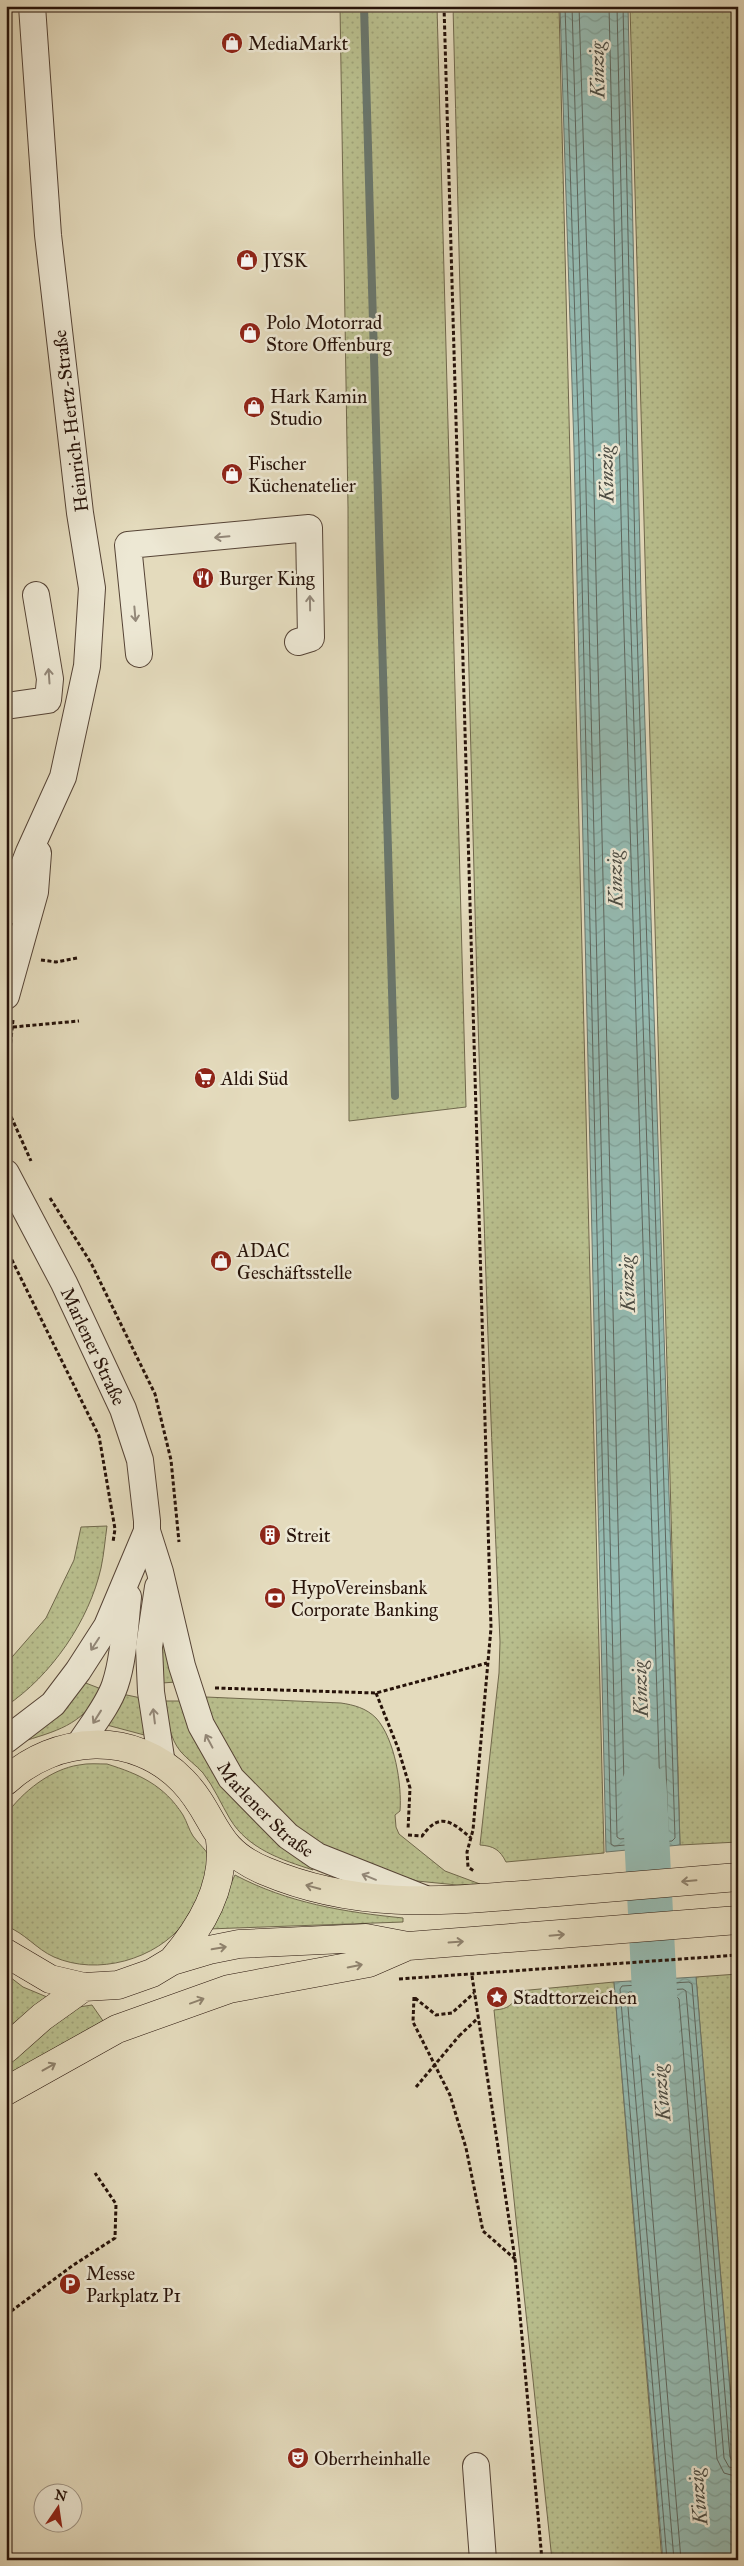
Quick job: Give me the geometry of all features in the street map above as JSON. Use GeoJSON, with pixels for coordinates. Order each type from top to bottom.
{"type":"FeatureCollection","features":[{"type":"Feature","properties":{"kind":"main road"},"geometry":{"type":"LineString","coordinates":[[10,1774],[46,1754],[79,1745],[108,1744],[136,1752],[162,1764],[184,1782],[220,1840],[243,1860],[291,1881],[375,1900],[430,1901]]}},
{"type":"Feature","properties":{"kind":"main road"},"geometry":{"type":"LineString","coordinates":[[172,1961],[199,1926],[213,1895],[222,1869],[220,1840]]}},
{"type":"Feature","properties":{"kind":"main road","name":"Marlener Straße"},"geometry":{"type":"LineString","coordinates":[[430,1901],[738,1877]]}},
{"type":"Feature","properties":{"kind":"main road"},"geometry":{"type":"LineString","coordinates":[[6,1953],[50,1979],[84,1987],[118,1985],[152,1973],[172,1961],[209,1950],[239,1944],[366,1938],[408,1946],[738,1920]]}},
{"type":"Feature","properties":{"kind":"main road"},"geometry":{"type":"LineString","coordinates":[[6,2091],[117,2029],[229,1989],[369,1963],[408,1946]]}},
{"type":"Feature","properties":{"kind":"main road"},"geometry":{"type":"LineString","coordinates":[[6,2049],[42,2017],[84,1987]]}},
{"type":"Feature","properties":{"kind":"street","name":"Heinrich-Hertz-Straße"},"geometry":{"type":"LineString","coordinates":[[6,912],[63,777],[87,666],[92,588],[80,513],[48,235],[32,6]]}},
{"type":"Feature","properties":{"kind":"street"},"geometry":{"type":"LineString","coordinates":[[138,654],[128,546],[310,528],[311,638],[298,642]]}},
{"type":"Feature","properties":{"kind":"street"},"geometry":{"type":"LineString","coordinates":[[6,706],[48,700],[50,679],[36,595]]}},
{"type":"Feature","properties":{"kind":"street","name":"Heinrich-Hertz-Straße"},"geometry":{"type":"LineString","coordinates":[[6,996],[34,892],[40,828]]}},
{"type":"Feature","properties":{"kind":"street","name":"Heinrich-Hertz-Straße"},"geometry":{"type":"LineString","coordinates":[[6,879],[30,852]]}},
{"type":"Feature","properties":{"kind":"street","name":"Marlener Straße"},"geometry":{"type":"LineString","coordinates":[[6,1173],[64,1284],[123,1409],[140,1460],[147,1531],[160,1572],[182,1666],[201,1725],[231,1778],[288,1836],[317,1856],[430,1901]]}},
{"type":"Feature","properties":{"kind":"street","name":"Marlener Straße"},"geometry":{"type":"LineString","coordinates":[[6,1740],[53,1704],[78,1672],[107,1626],[147,1531]]}},
{"type":"Feature","properties":{"kind":"street","name":"Marlener Straße"},"geometry":{"type":"LineString","coordinates":[[79,1745],[100,1714],[115,1685],[124,1637],[130,1569]]}},
{"type":"Feature","properties":{"kind":"street","name":"Marlener Straße"},"geometry":{"type":"LineString","coordinates":[[160,1572],[148,1647],[151,1692],[162,1764]]}},
{"type":"Feature","properties":{"kind":"street"},"geometry":{"type":"LineString","coordinates":[[476,2466],[484,2560]]}},
{"type":"Feature","properties":{"kind":"path"},"geometry":{"type":"LineString","coordinates":[[444,6],[491,1628],[486,1697],[471,1838],[467,1852],[468,1867],[480,1875]]}},
{"type":"Feature","properties":{"kind":"path"},"geometry":{"type":"LineString","coordinates":[[39,960],[56,962],[77,958]]}},
{"type":"Feature","properties":{"kind":"path"},"geometry":{"type":"LineString","coordinates":[[12,1027],[79,1021]]}},
{"type":"Feature","properties":{"kind":"path"},"geometry":{"type":"LineString","coordinates":[[6,1248],[98,1436],[115,1528],[112,1548]]}},
{"type":"Feature","properties":{"kind":"path"},"geometry":{"type":"LineString","coordinates":[[206,1688],[376,1693],[488,1663]]}},
{"type":"Feature","properties":{"kind":"path"},"geometry":{"type":"LineString","coordinates":[[376,1693],[398,1748],[410,1788],[408,1830]]}},
{"type":"Feature","properties":{"kind":"path"},"geometry":{"type":"LineString","coordinates":[[408,1835],[422,1836],[431,1824],[438,1820],[454,1824],[471,1838]]}},
{"type":"Feature","properties":{"kind":"path"},"geometry":{"type":"LineString","coordinates":[[397,1980],[738,1955]]}},
{"type":"Feature","properties":{"kind":"path"},"geometry":{"type":"LineString","coordinates":[[472,1976],[480,2017],[515,2259],[542,2560]]}},
{"type":"Feature","properties":{"kind":"path"},"geometry":{"type":"LineString","coordinates":[[474,1994],[452,2013],[436,2015],[414,1997],[413,2022],[450,2095],[466,2148],[483,2231],[515,2259]]}},
{"type":"Feature","properties":{"kind":"path"},"geometry":{"type":"LineString","coordinates":[[416,2087],[459,2036],[480,2017]]}},
{"type":"Feature","properties":{"kind":"path"},"geometry":{"type":"LineString","coordinates":[[6,2315],[72,2266],[115,2238],[116,2204],[95,2173]]}},
{"type":"Feature","properties":{"kind":"green space"},"geometry":{"type":"Polygon","coordinates":[[[340,6],[437,6],[466,1107],[349,1121],[348,508],[340,6]]]}},
{"type":"Feature","properties":{"kind":"green space"},"geometry":{"type":"Polygon","coordinates":[[[453,6],[559,6],[604,1853],[506,1862],[496,1849],[480,1845],[499,1673],[500,1642],[478,1029],[453,6]]]}},
{"type":"Feature","properties":{"kind":"green space"},"geometry":{"type":"Polygon","coordinates":[[[630,6],[738,6],[738,1842],[680,1845],[630,6]]]}},
{"type":"Feature","properties":{"kind":"green space"},"geometry":{"type":"Polygon","coordinates":[[[107,1526],[102,1563],[95,1588],[78,1627],[53,1663],[23,1694],[6,1706],[6,1664],[46,1618],[74,1560],[81,1527],[107,1526]]]}},
{"type":"Feature","properties":{"kind":"green space"},"geometry":{"type":"Polygon","coordinates":[[[167,1644],[176,1682],[162,1683],[160,1645],[167,1644]]]}},
{"type":"Feature","properties":{"kind":"green space"},"geometry":{"type":"Polygon","coordinates":[[[83,1682],[104,1690],[85,1712],[67,1725],[18,1743],[83,1682]]]}},
{"type":"Feature","properties":{"kind":"green space"},"geometry":{"type":"Polygon","coordinates":[[[122,1694],[141,1698],[148,1736],[103,1724],[122,1694]]]}},
{"type":"Feature","properties":{"kind":"green space"},"geometry":{"type":"Polygon","coordinates":[[[206,1697],[341,1703],[364,1709],[376,1718],[383,1727],[396,1763],[400,1788],[400,1811],[395,1815],[399,1834],[445,1871],[480,1884],[457,1885],[417,1881],[319,1848],[250,1785],[208,1711],[206,1697]]]}},
{"type":"Feature","properties":{"kind":"green space"},"geometry":{"type":"Polygon","coordinates":[[[165,1701],[181,1701],[312,1864],[313,1870],[267,1852],[256,1846],[237,1829],[207,1778],[183,1755],[177,1746],[169,1727],[165,1701]]]}},
{"type":"Feature","properties":{"kind":"green space"},"geometry":{"type":"Polygon","coordinates":[[[82,1764],[107,1764],[130,1772],[150,1782],[168,1796],[183,1815],[193,1836],[208,1855],[213,1868],[197,1903],[185,1922],[173,1935],[158,1946],[142,1955],[125,1961],[89,1965],[71,1963],[48,1954],[6,1926],[6,1815],[29,1790],[58,1771],[82,1764]]]}},
{"type":"Feature","properties":{"kind":"green space"},"geometry":{"type":"Polygon","coordinates":[[[235,1875],[275,1893],[317,1905],[359,1913],[403,1918],[403,1922],[208,1929],[235,1875]]]}},
{"type":"Feature","properties":{"kind":"green space"},"geometry":{"type":"Polygon","coordinates":[[[6,1974],[23,1987],[47,1997],[6,2036],[6,1974]]]}},
{"type":"Feature","properties":{"kind":"green space"},"geometry":{"type":"Polygon","coordinates":[[[738,1974],[738,2484],[696,1977],[738,1974]]]}},
{"type":"Feature","properties":{"kind":"green space"},"geometry":{"type":"Polygon","coordinates":[[[614,1982],[662,2560],[552,2560],[494,2010],[503,2009],[510,2005],[515,2000],[519,1991],[614,1982]]]}},
{"type":"Feature","properties":{"kind":"green space"},"geometry":{"type":"Polygon","coordinates":[[[92,2005],[108,2028],[6,2085],[6,2060],[66,2009],[92,2005]]]}},
{"type":"Feature","properties":{"kind":"water"},"geometry":{"type":"Polygon","coordinates":[[[560,6],[628,6],[641,598],[680,1845],[606,1852],[574,448],[560,6]]]}},
{"type":"Feature","properties":{"kind":"water"},"geometry":{"type":"Polygon","coordinates":[[[696,1977],[738,2487],[738,2560],[663,2560],[614,1982],[696,1977]]]}},
{"type":"Feature","properties":{"kind":"waterway"},"geometry":{"type":"LineString","coordinates":[[364,6],[395,1096]]}},
{"type":"Feature","properties":{"kind":"waterway","name":"Kinzig"},"geometry":{"type":"LineString","coordinates":[[644,1785],[657,2041]]}},
{"type":"Feature","properties":{"kind":"place","name":"MediaMarkt"},"geometry":{"type":"Point","coordinates":[232,43]}},
{"type":"Feature","properties":{"kind":"place","name":"JYSK"},"geometry":{"type":"Point","coordinates":[247,260]}},
{"type":"Feature","properties":{"kind":"place","name":"Polo Motorrad Store Offenburg"},"geometry":{"type":"Point","coordinates":[250,333]}},
{"type":"Feature","properties":{"kind":"place","name":"Hark Kamin Studio"},"geometry":{"type":"Point","coordinates":[254,407]}},
{"type":"Feature","properties":{"kind":"place","name":"Fischer Küchenatelier"},"geometry":{"type":"Point","coordinates":[232,474]}},
{"type":"Feature","properties":{"kind":"place","name":"Burger King"},"geometry":{"type":"Point","coordinates":[203,578]}},
{"type":"Feature","properties":{"kind":"place","name":"Aldi Süd"},"geometry":{"type":"Point","coordinates":[205,1078]}},
{"type":"Feature","properties":{"kind":"place","name":"ADAC Geschäftsstelle"},"geometry":{"type":"Point","coordinates":[221,1261]}},
{"type":"Feature","properties":{"kind":"place","name":"Streit"},"geometry":{"type":"Point","coordinates":[270,1535]}},
{"type":"Feature","properties":{"kind":"place","name":"HypoVereinsbank Corporate Banking"},"geometry":{"type":"Point","coordinates":[275,1598]}},
{"type":"Feature","properties":{"kind":"place","name":"Stadttorzeichen"},"geometry":{"type":"Point","coordinates":[497,1997]}},
{"type":"Feature","properties":{"kind":"place","name":"Messe Parkplatz P1"},"geometry":{"type":"Point","coordinates":[70,2284]}},
{"type":"Feature","properties":{"kind":"place","name":"Oberrheinhalle"},"geometry":{"type":"Point","coordinates":[298,2458]}}]}
